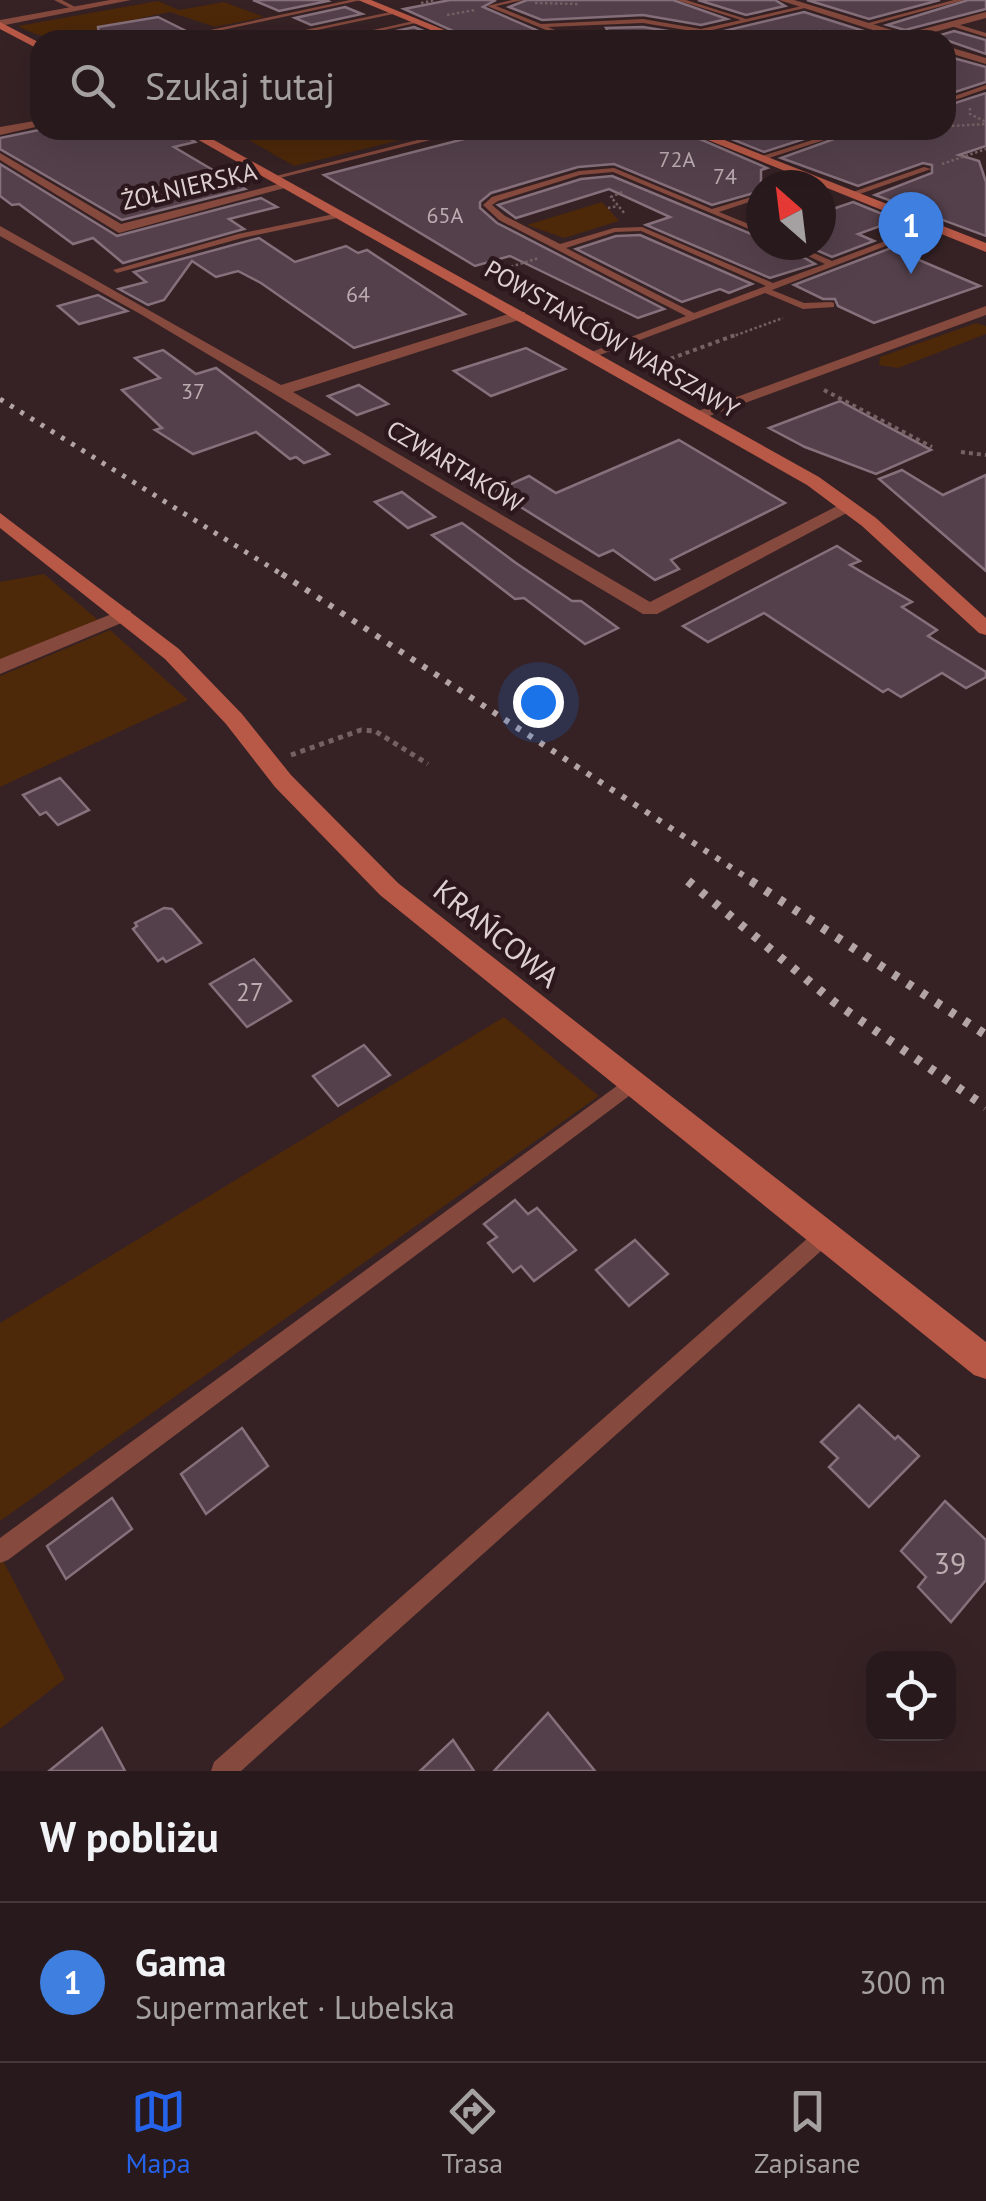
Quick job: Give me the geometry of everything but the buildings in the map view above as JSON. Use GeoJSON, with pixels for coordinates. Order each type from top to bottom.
{"type":"FeatureCollection","features":[{"type":"Feature","properties":{"kind":"street"},"geometry":{"type":"LineString","coordinates":[[0,24],[126,0]]}},
{"type":"Feature","properties":{"kind":"street"},"geometry":{"type":"LineString","coordinates":[[360,0],[439,30]]}},
{"type":"Feature","properties":{"kind":"street"},"geometry":{"type":"LineString","coordinates":[[784,0],[881,30]]}},
{"type":"Feature","properties":{"kind":"street"},"geometry":{"type":"LineString","coordinates":[[932,30],[986,15]]}},
{"type":"Feature","properties":{"kind":"street"},"geometry":{"type":"LineString","coordinates":[[0,24],[30,41]]}},
{"type":"Feature","properties":{"kind":"street"},"geometry":{"type":"LineString","coordinates":[[956,52],[986,62]]}},
{"type":"Feature","properties":{"kind":"street"},"geometry":{"type":"LineString","coordinates":[[0,132],[30,125]]}},
{"type":"Feature","properties":{"kind":"street","name":"POWSTAŃCÓW WARSZAWY"},"geometry":{"type":"LineString","coordinates":[[205,140],[813,482],[849,506],[984,625]]}},
{"type":"Feature","properties":{"kind":"street"},"geometry":{"type":"LineString","coordinates":[[715,140],[790,170]]}},
{"type":"Feature","properties":{"kind":"street","name":"ŻOŁNIERSKA"},"geometry":{"type":"LineString","coordinates":[[2,156],[120,229],[279,182]]}},
{"type":"Feature","properties":{"kind":"street"},"geometry":{"type":"LineString","coordinates":[[836,188],[986,248]]}},
{"type":"Feature","properties":{"kind":"street","name":"CZWARTAKÓW"},"geometry":{"type":"LineString","coordinates":[[0,230],[650,610],[849,506]]}},
{"type":"Feature","properties":{"kind":"street"},"geometry":{"type":"LineString","coordinates":[[695,415],[986,310]]}},
{"type":"Feature","properties":{"kind":"street"},"geometry":{"type":"LineString","coordinates":[[278,391],[520,315]]}},
{"type":"Feature","properties":{"kind":"street","name":"KRAŃCOWA"},"geometry":{"type":"LineString","coordinates":[[0,519],[124,615],[202,683],[270,764],[388,889],[986,1363]]}},
{"type":"Feature","properties":{"kind":"street"},"geometry":{"type":"LineString","coordinates":[[0,667],[124,615]]}},
{"type":"Feature","properties":{"kind":"lane"},"geometry":{"type":"LineString","coordinates":[[57,0],[76,9]]}},
{"type":"Feature","properties":{"kind":"lane"},"geometry":{"type":"LineString","coordinates":[[215,30],[360,0]]}},
{"type":"Feature","properties":{"kind":"lane"},"geometry":{"type":"LineString","coordinates":[[490,6],[520,0]]}},
{"type":"Feature","properties":{"kind":"lane"},"geometry":{"type":"LineString","coordinates":[[680,0],[746,20]]}},
{"type":"Feature","properties":{"kind":"lane"},"geometry":{"type":"LineString","coordinates":[[864,25],[961,0]]}},
{"type":"Feature","properties":{"kind":"lane"},"geometry":{"type":"LineString","coordinates":[[490,6],[550,30]]}},
{"type":"Feature","properties":{"kind":"lane"},"geometry":{"type":"LineString","coordinates":[[705,30],[806,7]]}},
{"type":"Feature","properties":{"kind":"lane"},"geometry":{"type":"LineString","coordinates":[[308,30],[392,12]]}},
{"type":"Feature","properties":{"kind":"lane"},"geometry":{"type":"LineString","coordinates":[[376,30],[416,21]]}},
{"type":"Feature","properties":{"kind":"lane"},"geometry":{"type":"LineString","coordinates":[[543,25],[643,21],[695,30]]}},
{"type":"Feature","properties":{"kind":"lane"},"geometry":{"type":"LineString","coordinates":[[950,24],[986,35]]}},
{"type":"Feature","properties":{"kind":"lane"},"geometry":{"type":"LineString","coordinates":[[956,98],[986,87]]}},
{"type":"Feature","properties":{"kind":"lane"},"geometry":{"type":"LineString","coordinates":[[279,182],[430,140]]}},
{"type":"Feature","properties":{"kind":"lane"},"geometry":{"type":"LineString","coordinates":[[760,158],[818,140]]}},
{"type":"Feature","properties":{"kind":"lane"},"geometry":{"type":"LineString","coordinates":[[851,194],[927,169]]}},
{"type":"Feature","properties":{"kind":"lane"},"geometry":{"type":"LineString","coordinates":[[694,316],[490,212],[487,206],[495,199],[602,170],[620,171],[746,225]]}},
{"type":"Feature","properties":{"kind":"lane"},"geometry":{"type":"LineString","coordinates":[[713,211],[746,201]]}},
{"type":"Feature","properties":{"kind":"lane"},"geometry":{"type":"LineString","coordinates":[[116,270],[338,215]]}},
{"type":"Feature","properties":{"kind":"lane"},"geometry":{"type":"LineString","coordinates":[[589,356],[932,227]]}},
{"type":"Feature","properties":{"kind":"lane"},"geometry":{"type":"LineString","coordinates":[[563,248],[614,230],[636,228],[803,306],[831,305]]}},
{"type":"Feature","properties":{"kind":"lane"},"geometry":{"type":"LineString","coordinates":[[822,260],[831,264]]}},
{"type":"Feature","properties":{"kind":"lane"},"geometry":{"type":"LineString","coordinates":[[0,1552],[631,1084]]}},
{"type":"Feature","properties":{"kind":"lane"},"geometry":{"type":"LineString","coordinates":[[224,1771],[824,1236]]}},
{"type":"Feature","properties":{"kind":"path"},"geometry":{"type":"LineString","coordinates":[[546,0],[558,4]]}},
{"type":"Feature","properties":{"kind":"path"},"geometry":{"type":"LineString","coordinates":[[444,16],[490,6]]}},
{"type":"Feature","properties":{"kind":"path"},"geometry":{"type":"LineString","coordinates":[[956,126],[986,124]]}},
{"type":"Feature","properties":{"kind":"path"},"geometry":{"type":"LineString","coordinates":[[969,148],[984,150]]}},
{"type":"Feature","properties":{"kind":"path"},"geometry":{"type":"LineString","coordinates":[[927,169],[984,150]]}},
{"type":"Feature","properties":{"kind":"path"},"geometry":{"type":"LineString","coordinates":[[636,228],[611,196],[650,184]]}},
{"type":"Feature","properties":{"kind":"path"},"geometry":{"type":"LineString","coordinates":[[608,208],[618,206]]}},
{"type":"Feature","properties":{"kind":"path"},"geometry":{"type":"LineString","coordinates":[[471,280],[563,248]]}},
{"type":"Feature","properties":{"kind":"path"},"geometry":{"type":"LineString","coordinates":[[639,369],[789,316],[803,306]]}},
{"type":"Feature","properties":{"kind":"path"},"geometry":{"type":"LineString","coordinates":[[824,390],[932,447]]}},
{"type":"Feature","properties":{"kind":"path"},"geometry":{"type":"LineString","coordinates":[[961,452],[986,455]]}},
{"type":"Feature","properties":{"kind":"path"},"geometry":{"type":"LineString","coordinates":[[270,764],[361,730],[375,732],[428,764]]}},
{"type":"Feature","properties":{"kind":"shaded area"},"geometry":{"type":"Polygon","coordinates":[[[158,1],[179,10],[224,2],[264,17],[215,27],[170,12],[140,18],[155,26],[136,30],[30,32],[18,26],[158,1]]]}},
{"type":"Feature","properties":{"kind":"shaded area"},"geometry":{"type":"Polygon","coordinates":[[[249,140],[400,140],[294,166],[249,140]]]}},
{"type":"Feature","properties":{"kind":"shaded area"},"geometry":{"type":"Polygon","coordinates":[[[602,202],[619,221],[564,238],[527,225],[602,202]]]}},
{"type":"Feature","properties":{"kind":"shaded area"},"geometry":{"type":"Polygon","coordinates":[[[976,323],[986,326],[986,334],[898,368],[879,365],[880,357],[976,323]]]}},
{"type":"Feature","properties":{"kind":"shaded area"},"geometry":{"type":"Polygon","coordinates":[[[44,574],[98,620],[0,660],[0,582],[44,574]]]}},
{"type":"Feature","properties":{"kind":"shaded area"},"geometry":{"type":"Polygon","coordinates":[[[110,630],[188,700],[0,787],[0,676],[110,630]]]}},
{"type":"Feature","properties":{"kind":"shaded area"},"geometry":{"type":"Polygon","coordinates":[[[504,1017],[599,1096],[0,1521],[0,1323],[504,1017]]]}},
{"type":"Feature","properties":{"kind":"shaded area"},"geometry":{"type":"Polygon","coordinates":[[[0,1555],[65,1679],[0,1729],[0,1555]]]}},
{"type":"Feature","properties":{"kind":"railway"},"geometry":{"type":"LineString","coordinates":[[0,399],[286,577]]}},
{"type":"Feature","properties":{"kind":"railway"},"geometry":{"type":"LineString","coordinates":[[282,574],[755,883]]}},
{"type":"Feature","properties":{"kind":"railway"},"geometry":{"type":"LineString","coordinates":[[688,881],[834,1002],[986,1107]]}},
{"type":"Feature","properties":{"kind":"railway"},"geometry":{"type":"LineString","coordinates":[[751,881],[986,1035]]}},
{"type":"Feature","properties":{"kind":"place","name":"Gama"},"geometry":{"type":"Point","coordinates":[911,274]}}]}
